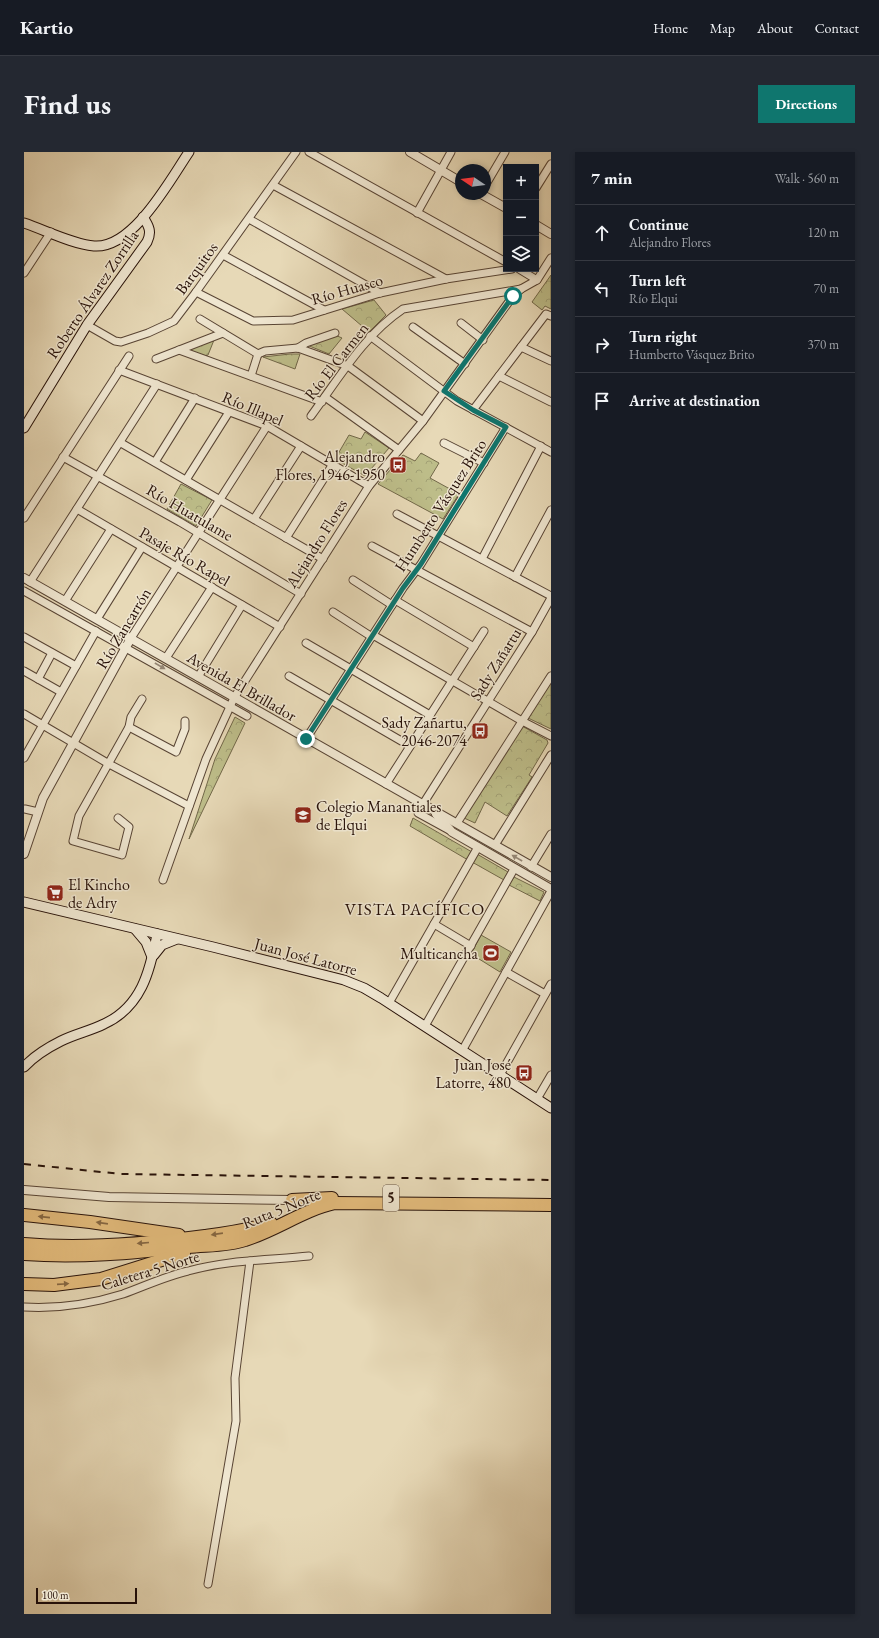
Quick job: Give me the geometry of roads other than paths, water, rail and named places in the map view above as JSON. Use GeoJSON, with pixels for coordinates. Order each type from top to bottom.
{"type":"FeatureCollection","features":[{"type":"Feature","properties":{"kind":"highway"},"geometry":{"type":"LineString","coordinates":[[292,1200],[335,1198]]}},
{"type":"Feature","properties":{"kind":"highway","name":"Ruta 5 Norte"},"geometry":{"type":"LineString","coordinates":[[24,1244],[103,1246],[196,1237],[267,1225],[319,1202],[335,1198],[551,1200]]}},
{"type":"Feature","properties":{"kind":"highway","name":"Ruta 5 Norte"},"geometry":{"type":"LineString","coordinates":[[24,1254],[60,1256],[109,1255],[236,1243],[252,1238],[310,1210],[335,1203],[551,1205]]}},
{"type":"Feature","properties":{"kind":"highway"},"geometry":{"type":"LineString","coordinates":[[24,1215],[90,1222],[196,1237]]}},
{"type":"Feature","properties":{"kind":"highway"},"geometry":{"type":"LineString","coordinates":[[24,1284],[65,1284],[101,1279],[216,1244]]}},
{"type":"Feature","properties":{"kind":"main road"},"geometry":{"type":"LineString","coordinates":[[24,223],[76,242],[95,246],[107,245],[116,242],[143,217],[166,187],[189,152]]}},
{"type":"Feature","properties":{"kind":"main road","name":"Roberto Álvarez Zorrilla"},"geometry":{"type":"LineString","coordinates":[[24,428],[87,325],[144,248],[150,236],[149,225],[143,217]]}},
{"type":"Feature","properties":{"kind":"main road","name":"Juan José Latorre"},"geometry":{"type":"LineString","coordinates":[[24,902],[344,980],[364,988],[389,1003],[551,1108]]}},
{"type":"Feature","properties":{"kind":"main road"},"geometry":{"type":"LineString","coordinates":[[135,929],[146,942],[152,958]]}},
{"type":"Feature","properties":{"kind":"main road"},"geometry":{"type":"LineString","coordinates":[[24,1067],[46,1049],[102,1025],[124,1011],[141,991],[148,975],[157,934]]}},
{"type":"Feature","properties":{"kind":"main road"},"geometry":{"type":"LineString","coordinates":[[152,958],[162,945],[180,939]]}},
{"type":"Feature","properties":{"kind":"street","name":"Barquitos"},"geometry":{"type":"LineString","coordinates":[[87,325],[115,341],[126,341],[164,327],[174,321],[296,152]]}},
{"type":"Feature","properties":{"kind":"street"},"geometry":{"type":"LineString","coordinates":[[309,152],[503,260]]}},
{"type":"Feature","properties":{"kind":"street"},"geometry":{"type":"LineString","coordinates":[[410,152],[455,179]]}},
{"type":"Feature","properties":{"kind":"street"},"geometry":{"type":"LineString","coordinates":[[417,213],[451,152]]}},
{"type":"Feature","properties":{"kind":"street"},"geometry":{"type":"LineString","coordinates":[[491,176],[505,152]]}},
{"type":"Feature","properties":{"kind":"street"},"geometry":{"type":"LineString","coordinates":[[539,183],[551,164]]}},
{"type":"Feature","properties":{"kind":"street"},"geometry":{"type":"LineString","coordinates":[[273,185],[446,279]]}},
{"type":"Feature","properties":{"kind":"street"},"geometry":{"type":"LineString","coordinates":[[491,200],[503,206]]}},
{"type":"Feature","properties":{"kind":"street"},"geometry":{"type":"LineString","coordinates":[[249,219],[380,293]]}},
{"type":"Feature","properties":{"kind":"street"},"geometry":{"type":"LineString","coordinates":[[539,227],[551,234]]}},
{"type":"Feature","properties":{"kind":"street"},"geometry":{"type":"LineString","coordinates":[[24,273],[51,232]]}},
{"type":"Feature","properties":{"kind":"street"},"geometry":{"type":"LineString","coordinates":[[223,254],[324,310]]}},
{"type":"Feature","properties":{"kind":"street","name":"Alejandro Flores"},"geometry":{"type":"LineString","coordinates":[[163,880],[206,759],[234,698],[369,486],[423,421],[483,340],[513,296],[537,280],[551,258]]}},
{"type":"Feature","properties":{"kind":"street","name":"Río Huasco"},"geometry":{"type":"LineString","coordinates":[[196,292],[253,321],[293,320],[380,293],[446,279],[503,270]]}},
{"type":"Feature","properties":{"kind":"street"},"geometry":{"type":"LineString","coordinates":[[524,272],[537,280]]}},
{"type":"Feature","properties":{"kind":"street","name":"Río El Carmen"},"geometry":{"type":"LineString","coordinates":[[311,416],[370,336],[388,318],[403,309],[522,289]]}},
{"type":"Feature","properties":{"kind":"street"},"geometry":{"type":"LineString","coordinates":[[473,410],[521,347],[549,315]]}},
{"type":"Feature","properties":{"kind":"street"},"geometry":{"type":"LineString","coordinates":[[200,319],[258,354]]}},
{"type":"Feature","properties":{"kind":"street"},"geometry":{"type":"LineString","coordinates":[[461,323],[483,340]]}},
{"type":"Feature","properties":{"kind":"street"},"geometry":{"type":"LineString","coordinates":[[413,327],[465,364]]}},
{"type":"Feature","properties":{"kind":"street"},"geometry":{"type":"LineString","coordinates":[[156,358],[223,333]]}},
{"type":"Feature","properties":{"kind":"street"},"geometry":{"type":"LineString","coordinates":[[298,348],[306,343],[336,333]]}},
{"type":"Feature","properties":{"kind":"street"},"geometry":{"type":"LineString","coordinates":[[370,336],[444,391],[473,410],[551,452]]}},
{"type":"Feature","properties":{"kind":"street"},"geometry":{"type":"LineString","coordinates":[[521,347],[551,361]]}},
{"type":"Feature","properties":{"kind":"street"},"geometry":{"type":"LineString","coordinates":[[251,376],[258,354],[265,350],[298,348],[348,366],[423,421]]}},
{"type":"Feature","properties":{"kind":"street"},"geometry":{"type":"LineString","coordinates":[[179,350],[251,376],[323,399],[399,450]]}},
{"type":"Feature","properties":{"kind":"street"},"geometry":{"type":"LineString","coordinates":[[24,518],[129,356]]}},
{"type":"Feature","properties":{"kind":"street","name":"Río Illapel"},"geometry":{"type":"LineString","coordinates":[[119,370],[267,426],[369,486]]}},
{"type":"Feature","properties":{"kind":"street"},"geometry":{"type":"LineString","coordinates":[[499,376],[551,402]]}},
{"type":"Feature","properties":{"kind":"street"},"geometry":{"type":"LineString","coordinates":[[27,580],[121,443],[157,384]]}},
{"type":"Feature","properties":{"kind":"street"},"geometry":{"type":"LineString","coordinates":[[154,462],[194,398]]}},
{"type":"Feature","properties":{"kind":"street"},"geometry":{"type":"LineString","coordinates":[[186,480],[229,412]]}},
{"type":"Feature","properties":{"kind":"street","name":"Río Zancarrón"},"geometry":{"type":"LineString","coordinates":[[24,854],[27,836],[46,792],[130,638],[267,426]]}},
{"type":"Feature","properties":{"kind":"street","name":"Humberto Vásquez Brito"},"geometry":{"type":"LineString","coordinates":[[306,739],[393,603],[439,536],[506,427]]}},
{"type":"Feature","properties":{"kind":"street"},"geometry":{"type":"LineString","coordinates":[[121,443],[323,559]]}},
{"type":"Feature","properties":{"kind":"street"},"geometry":{"type":"LineString","coordinates":[[444,443],[484,463]]}},
{"type":"Feature","properties":{"kind":"street"},"geometry":{"type":"LineString","coordinates":[[254,519],[301,446]]}},
{"type":"Feature","properties":{"kind":"street"},"geometry":{"type":"LineString","coordinates":[[482,559],[541,446]]}},
{"type":"Feature","properties":{"kind":"street","name":"Río Huatulame"},"geometry":{"type":"LineString","coordinates":[[63,457],[199,533],[301,594]]}},
{"type":"Feature","properties":{"kind":"street"},"geometry":{"type":"LineString","coordinates":[[286,538],[333,464]]}},
{"type":"Feature","properties":{"kind":"street","name":"Pasaje Río Rapel"},"geometry":{"type":"LineString","coordinates":[[76,509],[280,626]]}},
{"type":"Feature","properties":{"kind":"street"},"geometry":{"type":"LineString","coordinates":[[515,577],[551,510]]}},
{"type":"Feature","properties":{"kind":"street"},"geometry":{"type":"LineString","coordinates":[[397,514],[551,597]]}},
{"type":"Feature","properties":{"kind":"street"},"geometry":{"type":"LineString","coordinates":[[65,601],[111,529]]}},
{"type":"Feature","properties":{"kind":"street"},"geometry":{"type":"LineString","coordinates":[[372,546],[532,632]]}},
{"type":"Feature","properties":{"kind":"street"},"geometry":{"type":"LineString","coordinates":[[97,619],[142,547]]}},
{"type":"Feature","properties":{"kind":"street","name":"Avenida El Brillador"},"geometry":{"type":"LineString","coordinates":[[27,580],[457,823],[551,878]]}},
{"type":"Feature","properties":{"kind":"street"},"geometry":{"type":"LineString","coordinates":[[353,580],[474,647]]}},
{"type":"Feature","properties":{"kind":"street"},"geometry":{"type":"LineString","coordinates":[[166,658],[212,587]]}},
{"type":"Feature","properties":{"kind":"street","name":"Avenida El Brillador"},"geometry":{"type":"LineString","coordinates":[[24,591],[247,716]]}},
{"type":"Feature","properties":{"kind":"street","name":"Sady Zañartu"},"geometry":{"type":"LineString","coordinates":[[426,806],[488,701],[532,632],[551,597]]}},
{"type":"Feature","properties":{"kind":"street"},"geometry":{"type":"LineString","coordinates":[[198,677],[242,604]]}},
{"type":"Feature","properties":{"kind":"street"},"geometry":{"type":"LineString","coordinates":[[332,612],[522,721],[551,736]]}},
{"type":"Feature","properties":{"kind":"street"},"geometry":{"type":"LineString","coordinates":[[24,758],[44,726],[61,692],[96,631]]}},
{"type":"Feature","properties":{"kind":"street"},"geometry":{"type":"LineString","coordinates":[[386,784],[484,631]]}},
{"type":"Feature","properties":{"kind":"street"},"geometry":{"type":"LineString","coordinates":[[24,637],[76,666]]}},
{"type":"Feature","properties":{"kind":"street"},"geometry":{"type":"LineString","coordinates":[[306,643],[430,715]]}},
{"type":"Feature","properties":{"kind":"street"},"geometry":{"type":"LineString","coordinates":[[38,679],[52,653]]}},
{"type":"Feature","properties":{"kind":"street"},"geometry":{"type":"LineString","coordinates":[[24,671],[61,692]]}},
{"type":"Feature","properties":{"kind":"street"},"geometry":{"type":"LineString","coordinates":[[289,676],[410,746]]}},
{"type":"Feature","properties":{"kind":"street"},"geometry":{"type":"LineString","coordinates":[[457,823],[551,676]]}},
{"type":"Feature","properties":{"kind":"street"},"geometry":{"type":"LineString","coordinates":[[118,818],[129,827],[122,854],[73,841],[79,816],[129,727],[131,717],[142,699]]}},
{"type":"Feature","properties":{"kind":"street"},"geometry":{"type":"LineString","coordinates":[[24,714],[109,764],[189,806]]}},
{"type":"Feature","properties":{"kind":"street"},"geometry":{"type":"LineString","coordinates":[[129,727],[176,752],[185,729],[185,721]]}},
{"type":"Feature","properties":{"kind":"street"},"geometry":{"type":"LineString","coordinates":[[495,845],[551,755]]}},
{"type":"Feature","properties":{"kind":"street"},"geometry":{"type":"LineString","coordinates":[[426,806],[452,832]]}},
{"type":"Feature","properties":{"kind":"street"},"geometry":{"type":"LineString","coordinates":[[25,809],[38,812]]}},
{"type":"Feature","properties":{"kind":"street"},"geometry":{"type":"LineString","coordinates":[[418,813],[551,890],[462,1051]]}},
{"type":"Feature","properties":{"kind":"street"},"geometry":{"type":"LineString","coordinates":[[531,867],[551,834]]}},
{"type":"Feature","properties":{"kind":"street"},"geometry":{"type":"LineString","coordinates":[[389,1003],[478,847]]}},
{"type":"Feature","properties":{"kind":"street"},"geometry":{"type":"LineString","coordinates":[[426,1026],[514,869]]}},
{"type":"Feature","properties":{"kind":"street"},"geometry":{"type":"LineString","coordinates":[[434,924],[472,946]]}},
{"type":"Feature","properties":{"kind":"street"},"geometry":{"type":"LineString","coordinates":[[506,972],[545,994]]}},
{"type":"Feature","properties":{"kind":"street"},"geometry":{"type":"LineString","coordinates":[[500,1076],[551,984]]}},
{"type":"Feature","properties":{"kind":"street"},"geometry":{"type":"LineString","coordinates":[[537,1099],[551,1075]]}},
{"type":"Feature","properties":{"kind":"street"},"geometry":{"type":"LineString","coordinates":[[24,1190],[109,1197],[292,1200]]}},
{"type":"Feature","properties":{"kind":"street","name":"Caletera 5 Norte"},"geometry":{"type":"LineString","coordinates":[[24,1307],[68,1306],[98,1301],[190,1270],[220,1264],[309,1256]]}},
{"type":"Feature","properties":{"kind":"street"},"geometry":{"type":"LineString","coordinates":[[208,1584],[236,1421],[235,1378],[250,1261]]}},
{"type":"Feature","properties":{"kind":"railway"},"geometry":{"type":"LineString","coordinates":[[24,1164],[121,1174],[551,1180]]}},
{"type":"Feature","properties":{"kind":"place","name":"Alejandro Flores, 1946-1950"},"geometry":{"type":"Point","coordinates":[398,465]}},
{"type":"Feature","properties":{"kind":"place","name":"Sady Zañartu, 2046-2074"},"geometry":{"type":"Point","coordinates":[480,731]}},
{"type":"Feature","properties":{"kind":"place","name":"Colegio Manantiales de Elqui"},"geometry":{"type":"Point","coordinates":[303,815]}},
{"type":"Feature","properties":{"kind":"place","name":"El Kincho de Adry"},"geometry":{"type":"Point","coordinates":[55,893]}},
{"type":"Feature","properties":{"kind":"place","name":"Multicancha"},"geometry":{"type":"Point","coordinates":[491,953]}},
{"type":"Feature","properties":{"kind":"place","name":"Juan José Latorre, 480"},"geometry":{"type":"Point","coordinates":[524,1073]}},
{"type":"Feature","properties":{"kind":"district","name":"VISTA PACÍFICO"},"geometry":{"type":"Point","coordinates":[415,909]}}]}
